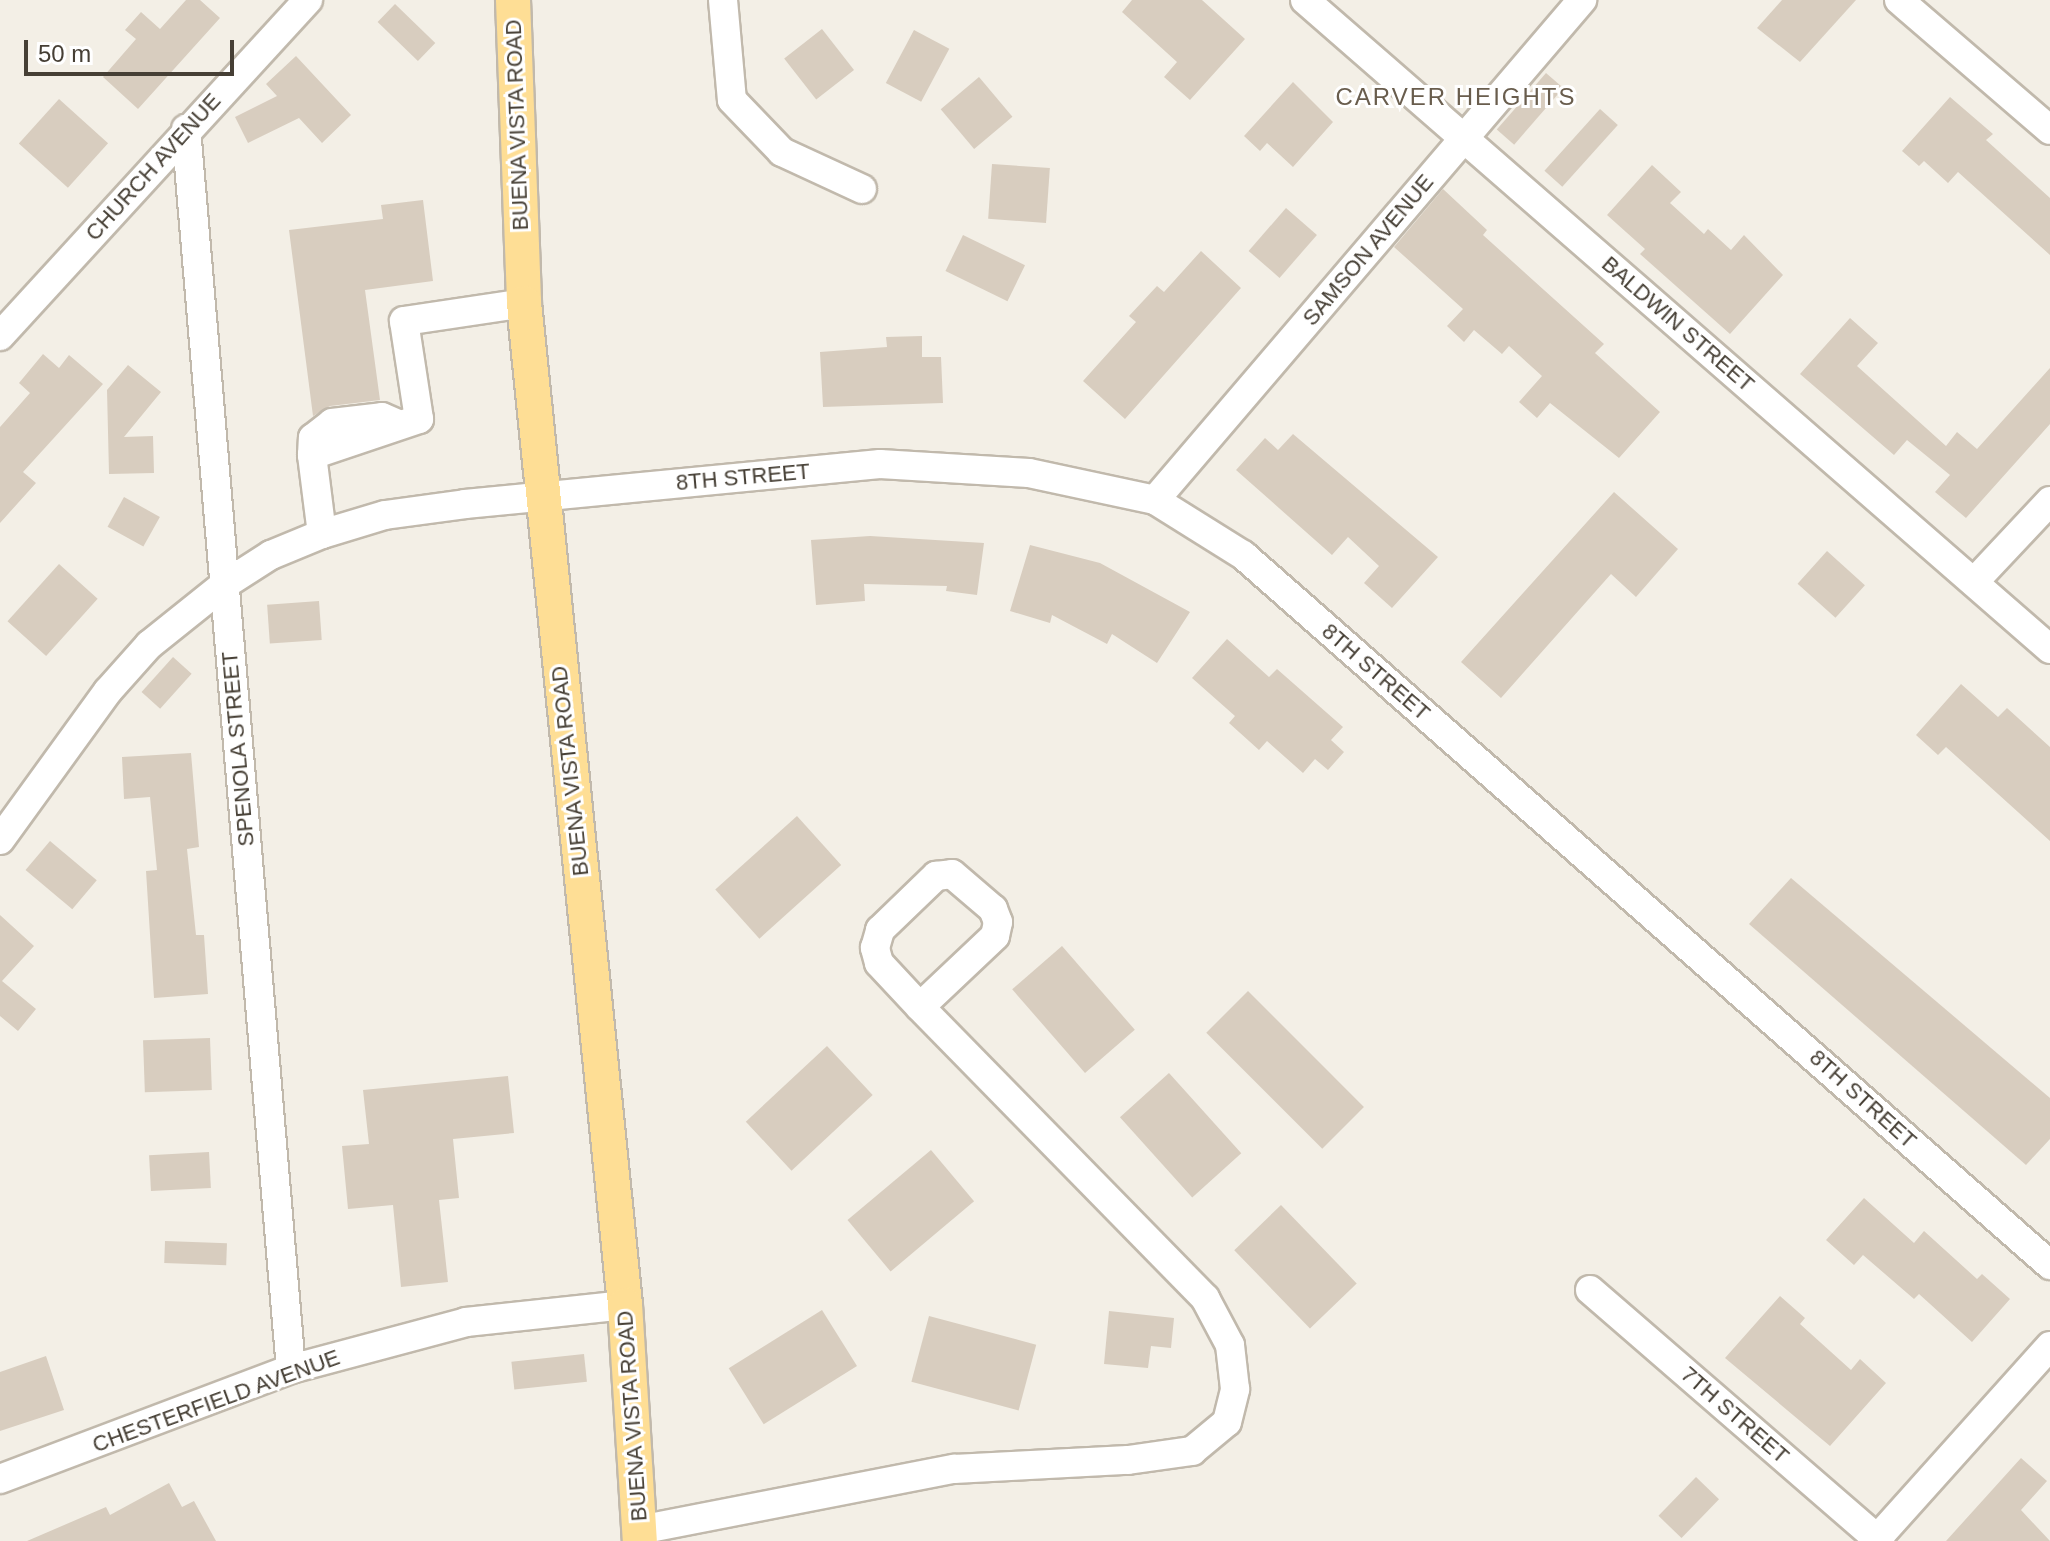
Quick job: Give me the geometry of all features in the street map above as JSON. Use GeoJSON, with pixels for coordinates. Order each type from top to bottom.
{"type":"FeatureCollection","features":[{"type":"Feature","properties":{"kind":"main road","name":"BUENA VISTA ROAD"},"geometry":{"type":"LineString","coordinates":[[513,0],[524,303],[625,1305],[640,1535]]}},
{"type":"Feature","properties":{"kind":"street","name":"CHURCH AVENUE"},"geometry":{"type":"LineString","coordinates":[[0,336],[186,129],[308,0]]}},
{"type":"Feature","properties":{"kind":"street"},"geometry":{"type":"LineString","coordinates":[[723,0],[732,100],[782,152],[862,189]]}},
{"type":"Feature","properties":{"kind":"street","name":"BALDWIN STREET"},"geometry":{"type":"LineString","coordinates":[[1305,0],[2050,649]]}},
{"type":"Feature","properties":{"kind":"street","name":"SAMSON AVENUE"},"geometry":{"type":"LineString","coordinates":[[1155,500],[1582,0]]}},
{"type":"Feature","properties":{"kind":"street"},"geometry":{"type":"LineString","coordinates":[[1899,0],[2050,130]]}},
{"type":"Feature","properties":{"kind":"street","name":"SPENOLA STREET"},"geometry":{"type":"LineString","coordinates":[[186,129],[291,1369]]}},
{"type":"Feature","properties":{"kind":"street"},"geometry":{"type":"LineString","coordinates":[[322,534],[312,455],[388,433],[398,424],[419,419],[404,321],[524,303]]}},
{"type":"Feature","properties":{"kind":"street","name":"8TH STREET"},"geometry":{"type":"LineString","coordinates":[[0,840],[108,691],[149,645],[224,585],[271,555],[322,534],[385,515],[880,464],[1029,473],[1155,500],[1243,555],[2050,1265]]}},
{"type":"Feature","properties":{"kind":"street"},"geometry":{"type":"LineString","coordinates":[[1974,582],[2050,501]]}},
{"type":"Feature","properties":{"kind":"street"},"geometry":{"type":"LineString","coordinates":[[640,1535],[954,1469],[1128,1460],[1192,1451],[1227,1422],[1235,1389],[1230,1345],[1205,1298],[920,1007],[879,963],[875,948],[880,930],[936,876],[952,874],[993,909],[998,922],[995,936],[920,1007]]}},
{"type":"Feature","properties":{"kind":"street","name":"7TH STREET"},"geometry":{"type":"LineString","coordinates":[[1590,1290],[1878,1540]]}},
{"type":"Feature","properties":{"kind":"street","name":"CHESTERFIELD AVENUE"},"geometry":{"type":"LineString","coordinates":[[0,1479],[291,1369],[466,1322],[625,1305]]}},
{"type":"Feature","properties":{"kind":"street"},"geometry":{"type":"LineString","coordinates":[[1878,1540],[2050,1346]]}},
{"type":"Feature","properties":{"kind":"building"},"geometry":{"type":"Polygon","coordinates":[[[186,0],[200,0],[220,18],[138,109],[103,77],[136,39],[125,30],[141,12],[160,29],[186,0]]]}},
{"type":"Feature","properties":{"kind":"building"},"geometry":{"type":"Polygon","coordinates":[[[1132,0],[1202,0],[1245,39],[1190,100],[1164,77],[1177,62],[1122,12],[1132,0]]]}},
{"type":"Feature","properties":{"kind":"building"},"geometry":{"type":"Polygon","coordinates":[[[1782,0],[1856,0],[1800,62],[1757,28],[1782,0]]]}},
{"type":"Feature","properties":{"kind":"building"},"geometry":{"type":"Polygon","coordinates":[[[395,4],[435,43],[418,61],[378,22],[395,4]]]}},
{"type":"Feature","properties":{"kind":"building"},"geometry":{"type":"Polygon","coordinates":[[[822,29],[854,70],[816,100],[784,59],[822,29]]]}},
{"type":"Feature","properties":{"kind":"building"},"geometry":{"type":"Polygon","coordinates":[[[914,30],[949,49],[921,102],[886,83],[914,30]]]}},
{"type":"Feature","properties":{"kind":"building"},"geometry":{"type":"Polygon","coordinates":[[[296,56],[351,115],[322,143],[299,118],[248,143],[235,117],[277,96],[266,84],[296,56]]]}},
{"type":"Feature","properties":{"kind":"building"},"geometry":{"type":"Polygon","coordinates":[[[1546,73],[1563,88],[1514,145],[1497,130],[1546,73]]]}},
{"type":"Feature","properties":{"kind":"building"},"geometry":{"type":"Polygon","coordinates":[[[979,77],[1012,117],[974,149],[941,109],[979,77]]]}},
{"type":"Feature","properties":{"kind":"building"},"geometry":{"type":"Polygon","coordinates":[[[1293,82],[1333,122],[1293,167],[1267,143],[1260,151],[1244,136],[1293,82]]]}},
{"type":"Feature","properties":{"kind":"building"},"geometry":{"type":"Polygon","coordinates":[[[1950,97],[1993,134],[1986,140],[2050,198],[2050,255],[1958,172],[1948,183],[1924,161],[1919,166],[1902,151],[1950,97]]]}},
{"type":"Feature","properties":{"kind":"building"},"geometry":{"type":"Polygon","coordinates":[[[59,99],[108,143],[68,188],[19,144],[59,99]]]}},
{"type":"Feature","properties":{"kind":"building"},"geometry":{"type":"Polygon","coordinates":[[[1600,109],[1618,125],[1562,187],[1544,171],[1600,109]]]}},
{"type":"Feature","properties":{"kind":"building"},"geometry":{"type":"Polygon","coordinates":[[[992,164],[1050,168],[1046,223],[988,219],[992,164]]]}},
{"type":"Feature","properties":{"kind":"building"},"geometry":{"type":"Polygon","coordinates":[[[1652,165],[1681,192],[1670,203],[1704,234],[1708,229],[1731,250],[1744,235],[1783,275],[1730,334],[1640,254],[1645,249],[1607,215],[1652,165]]]}},
{"type":"Feature","properties":{"kind":"building"},"geometry":{"type":"Polygon","coordinates":[[[1443,189],[1487,230],[1483,235],[1604,344],[1595,353],[1660,412],[1619,458],[1550,403],[1537,418],[1519,402],[1542,376],[1509,346],[1502,354],[1474,330],[1464,342],[1447,326],[1463,309],[1394,247],[1443,189]]]}},
{"type":"Feature","properties":{"kind":"building"},"geometry":{"type":"Polygon","coordinates":[[[423,200],[433,281],[365,290],[380,400],[330,406],[313,416],[289,230],[383,219],[381,205],[423,200]]]}},
{"type":"Feature","properties":{"kind":"building"},"geometry":{"type":"Polygon","coordinates":[[[1286,208],[1317,235],[1280,278],[1249,251],[1286,208]]]}},
{"type":"Feature","properties":{"kind":"building"},"geometry":{"type":"Polygon","coordinates":[[[963,235],[1025,265],[1007,301],[945,271],[963,235]]]}},
{"type":"Feature","properties":{"kind":"building"},"geometry":{"type":"Polygon","coordinates":[[[1201,251],[1241,288],[1125,419],[1083,381],[1136,322],[1129,316],[1157,286],[1164,292],[1201,251]]]}},
{"type":"Feature","properties":{"kind":"building"},"geometry":{"type":"Polygon","coordinates":[[[1850,318],[1878,343],[1857,366],[1946,446],[1957,432],[1977,449],[2050,368],[2050,424],[1966,518],[1935,492],[1950,475],[1907,440],[1894,455],[1800,374],[1850,318]]]}},
{"type":"Feature","properties":{"kind":"building"},"geometry":{"type":"Polygon","coordinates":[[[922,336],[922,357],[941,357],[943,403],[823,407],[820,352],[887,347],[886,337],[922,336]]]}},
{"type":"Feature","properties":{"kind":"building"},"geometry":{"type":"Polygon","coordinates":[[[43,354],[59,368],[69,355],[103,384],[23,472],[36,483],[0,523],[0,427],[30,393],[19,383],[43,354]]]}},
{"type":"Feature","properties":{"kind":"building"},"geometry":{"type":"Polygon","coordinates":[[[128,365],[161,392],[124,437],[153,436],[154,473],[109,474],[107,390],[128,365]]]}},
{"type":"Feature","properties":{"kind":"building"},"geometry":{"type":"Polygon","coordinates":[[[1293,434],[1438,557],[1392,608],[1364,583],[1379,566],[1348,537],[1332,555],[1236,470],[1265,438],[1278,450],[1293,434]]]}},
{"type":"Feature","properties":{"kind":"building"},"geometry":{"type":"Polygon","coordinates":[[[1614,492],[1678,549],[1636,597],[1611,574],[1501,698],[1461,662],[1614,492]]]}},
{"type":"Feature","properties":{"kind":"building"},"geometry":{"type":"Polygon","coordinates":[[[124,497],[160,517],[143,547],[108,527],[124,497]]]}},
{"type":"Feature","properties":{"kind":"building"},"geometry":{"type":"Polygon","coordinates":[[[870,536],[984,543],[977,595],[946,591],[947,586],[864,584],[865,601],[816,605],[811,540],[870,536]]]}},
{"type":"Feature","properties":{"kind":"building"},"geometry":{"type":"Polygon","coordinates":[[[1030,545],[1100,563],[1190,612],[1157,663],[1112,634],[1107,644],[1052,615],[1050,623],[1010,611],[1030,545]]]}},
{"type":"Feature","properties":{"kind":"building"},"geometry":{"type":"Polygon","coordinates":[[[1827,551],[1865,585],[1835,618],[1798,584],[1827,551]]]}},
{"type":"Feature","properties":{"kind":"building"},"geometry":{"type":"Polygon","coordinates":[[[59,564],[98,599],[46,656],[7,621],[59,564]]]}},
{"type":"Feature","properties":{"kind":"building"},"geometry":{"type":"Polygon","coordinates":[[[319,601],[322,640],[270,644],[267,605],[319,601]]]}},
{"type":"Feature","properties":{"kind":"building"},"geometry":{"type":"Polygon","coordinates":[[[1227,639],[1269,677],[1277,669],[1343,727],[1331,740],[1344,752],[1328,770],[1315,759],[1303,773],[1267,741],[1259,750],[1229,723],[1235,716],[1192,678],[1227,639]]]}},
{"type":"Feature","properties":{"kind":"building"},"geometry":{"type":"Polygon","coordinates":[[[173,657],[192,674],[160,709],[142,692],[173,657]]]}},
{"type":"Feature","properties":{"kind":"building"},"geometry":{"type":"Polygon","coordinates":[[[1961,684],[1998,717],[2007,708],[2050,747],[2050,841],[1946,747],[1938,755],[1916,735],[1961,684]]]}},
{"type":"Feature","properties":{"kind":"building"},"geometry":{"type":"Polygon","coordinates":[[[191,753],[199,847],[187,849],[196,935],[204,935],[208,994],[154,998],[146,871],[157,870],[150,797],[124,799],[122,757],[191,753]]]}},
{"type":"Feature","properties":{"kind":"building"},"geometry":{"type":"Polygon","coordinates":[[[797,816],[841,865],[759,939],[715,890],[797,816]]]}},
{"type":"Feature","properties":{"kind":"building"},"geometry":{"type":"Polygon","coordinates":[[[50,841],[97,880],[72,909],[26,870],[50,841]]]}},
{"type":"Feature","properties":{"kind":"building"},"geometry":{"type":"Polygon","coordinates":[[[1791,878],[2050,1098],[2050,1139],[2026,1165],[1749,924],[1791,878]]]}},
{"type":"Feature","properties":{"kind":"building"},"geometry":{"type":"Polygon","coordinates":[[[0,915],[34,946],[2,981],[36,1009],[18,1031],[0,1016],[0,915]]]}},
{"type":"Feature","properties":{"kind":"building"},"geometry":{"type":"Polygon","coordinates":[[[1062,946],[1135,1030],[1085,1073],[1012,989],[1062,946]]]}},
{"type":"Feature","properties":{"kind":"building"},"geometry":{"type":"Polygon","coordinates":[[[1248,991],[1364,1107],[1322,1149],[1206,1033],[1248,991]]]}},
{"type":"Feature","properties":{"kind":"building"},"geometry":{"type":"Polygon","coordinates":[[[210,1038],[212,1090],[145,1092],[143,1040],[210,1038]]]}},
{"type":"Feature","properties":{"kind":"building"},"geometry":{"type":"Polygon","coordinates":[[[827,1046],[873,1095],[792,1171],[746,1122],[827,1046]]]}},
{"type":"Feature","properties":{"kind":"building"},"geometry":{"type":"Polygon","coordinates":[[[1169,1073],[1241,1153],[1192,1197],[1120,1117],[1169,1073]]]}},
{"type":"Feature","properties":{"kind":"building"},"geometry":{"type":"Polygon","coordinates":[[[508,1076],[514,1133],[453,1139],[459,1198],[439,1200],[448,1282],[401,1287],[393,1205],[348,1209],[342,1146],[369,1144],[363,1090],[508,1076]]]}},
{"type":"Feature","properties":{"kind":"building"},"geometry":{"type":"Polygon","coordinates":[[[931,1150],[974,1201],[891,1271],[848,1220],[931,1150]]]}},
{"type":"Feature","properties":{"kind":"building"},"geometry":{"type":"Polygon","coordinates":[[[209,1152],[211,1188],[151,1191],[149,1155],[209,1152]]]}},
{"type":"Feature","properties":{"kind":"building"},"geometry":{"type":"Polygon","coordinates":[[[1864,1198],[1914,1243],[1924,1231],[1977,1279],[1982,1274],[2010,1299],[1972,1342],[1919,1294],[1914,1299],[1863,1255],[1854,1265],[1826,1240],[1864,1198]]]}},
{"type":"Feature","properties":{"kind":"building"},"geometry":{"type":"Polygon","coordinates":[[[1281,1205],[1357,1283],[1310,1329],[1234,1250],[1281,1205]]]}},
{"type":"Feature","properties":{"kind":"building"},"geometry":{"type":"Polygon","coordinates":[[[165,1241],[227,1243],[226,1265],[164,1263],[165,1241]]]}},
{"type":"Feature","properties":{"kind":"building"},"geometry":{"type":"Polygon","coordinates":[[[1780,1296],[1805,1318],[1800,1324],[1851,1370],[1860,1359],[1886,1383],[1830,1446],[1725,1358],[1780,1296]]]}},
{"type":"Feature","properties":{"kind":"building"},"geometry":{"type":"Polygon","coordinates":[[[822,1310],[857,1366],[764,1424],[729,1368],[822,1310]]]}},
{"type":"Feature","properties":{"kind":"building"},"geometry":{"type":"Polygon","coordinates":[[[1109,1311],[1174,1318],[1171,1348],[1151,1346],[1148,1368],[1104,1364],[1109,1311]]]}},
{"type":"Feature","properties":{"kind":"building"},"geometry":{"type":"Polygon","coordinates":[[[929,1316],[1036,1345],[1019,1410],[911,1382],[929,1316]]]}},
{"type":"Feature","properties":{"kind":"building"},"geometry":{"type":"Polygon","coordinates":[[[584,1354],[587,1382],[514,1389],[511,1362],[584,1354]]]}},
{"type":"Feature","properties":{"kind":"building"},"geometry":{"type":"Polygon","coordinates":[[[46,1356],[64,1410],[0,1431],[0,1372],[46,1356]]]}},
{"type":"Feature","properties":{"kind":"building"},"geometry":{"type":"Polygon","coordinates":[[[2021,1458],[2047,1481],[2021,1510],[2050,1541],[1946,1541],[2021,1458]]]}},
{"type":"Feature","properties":{"kind":"building"},"geometry":{"type":"Polygon","coordinates":[[[1696,1477],[1719,1499],[1682,1538],[1658,1516],[1696,1477]]]}},
{"type":"Feature","properties":{"kind":"building"},"geometry":{"type":"Polygon","coordinates":[[[169,1483],[182,1507],[194,1501],[216,1541],[27,1541],[106,1507],[110,1515],[169,1483]]]}},
{"type":"Feature","properties":{"kind":"district","name":"CARVER HEIGHTS"},"geometry":{"type":"Point","coordinates":[1456,97]}}]}
